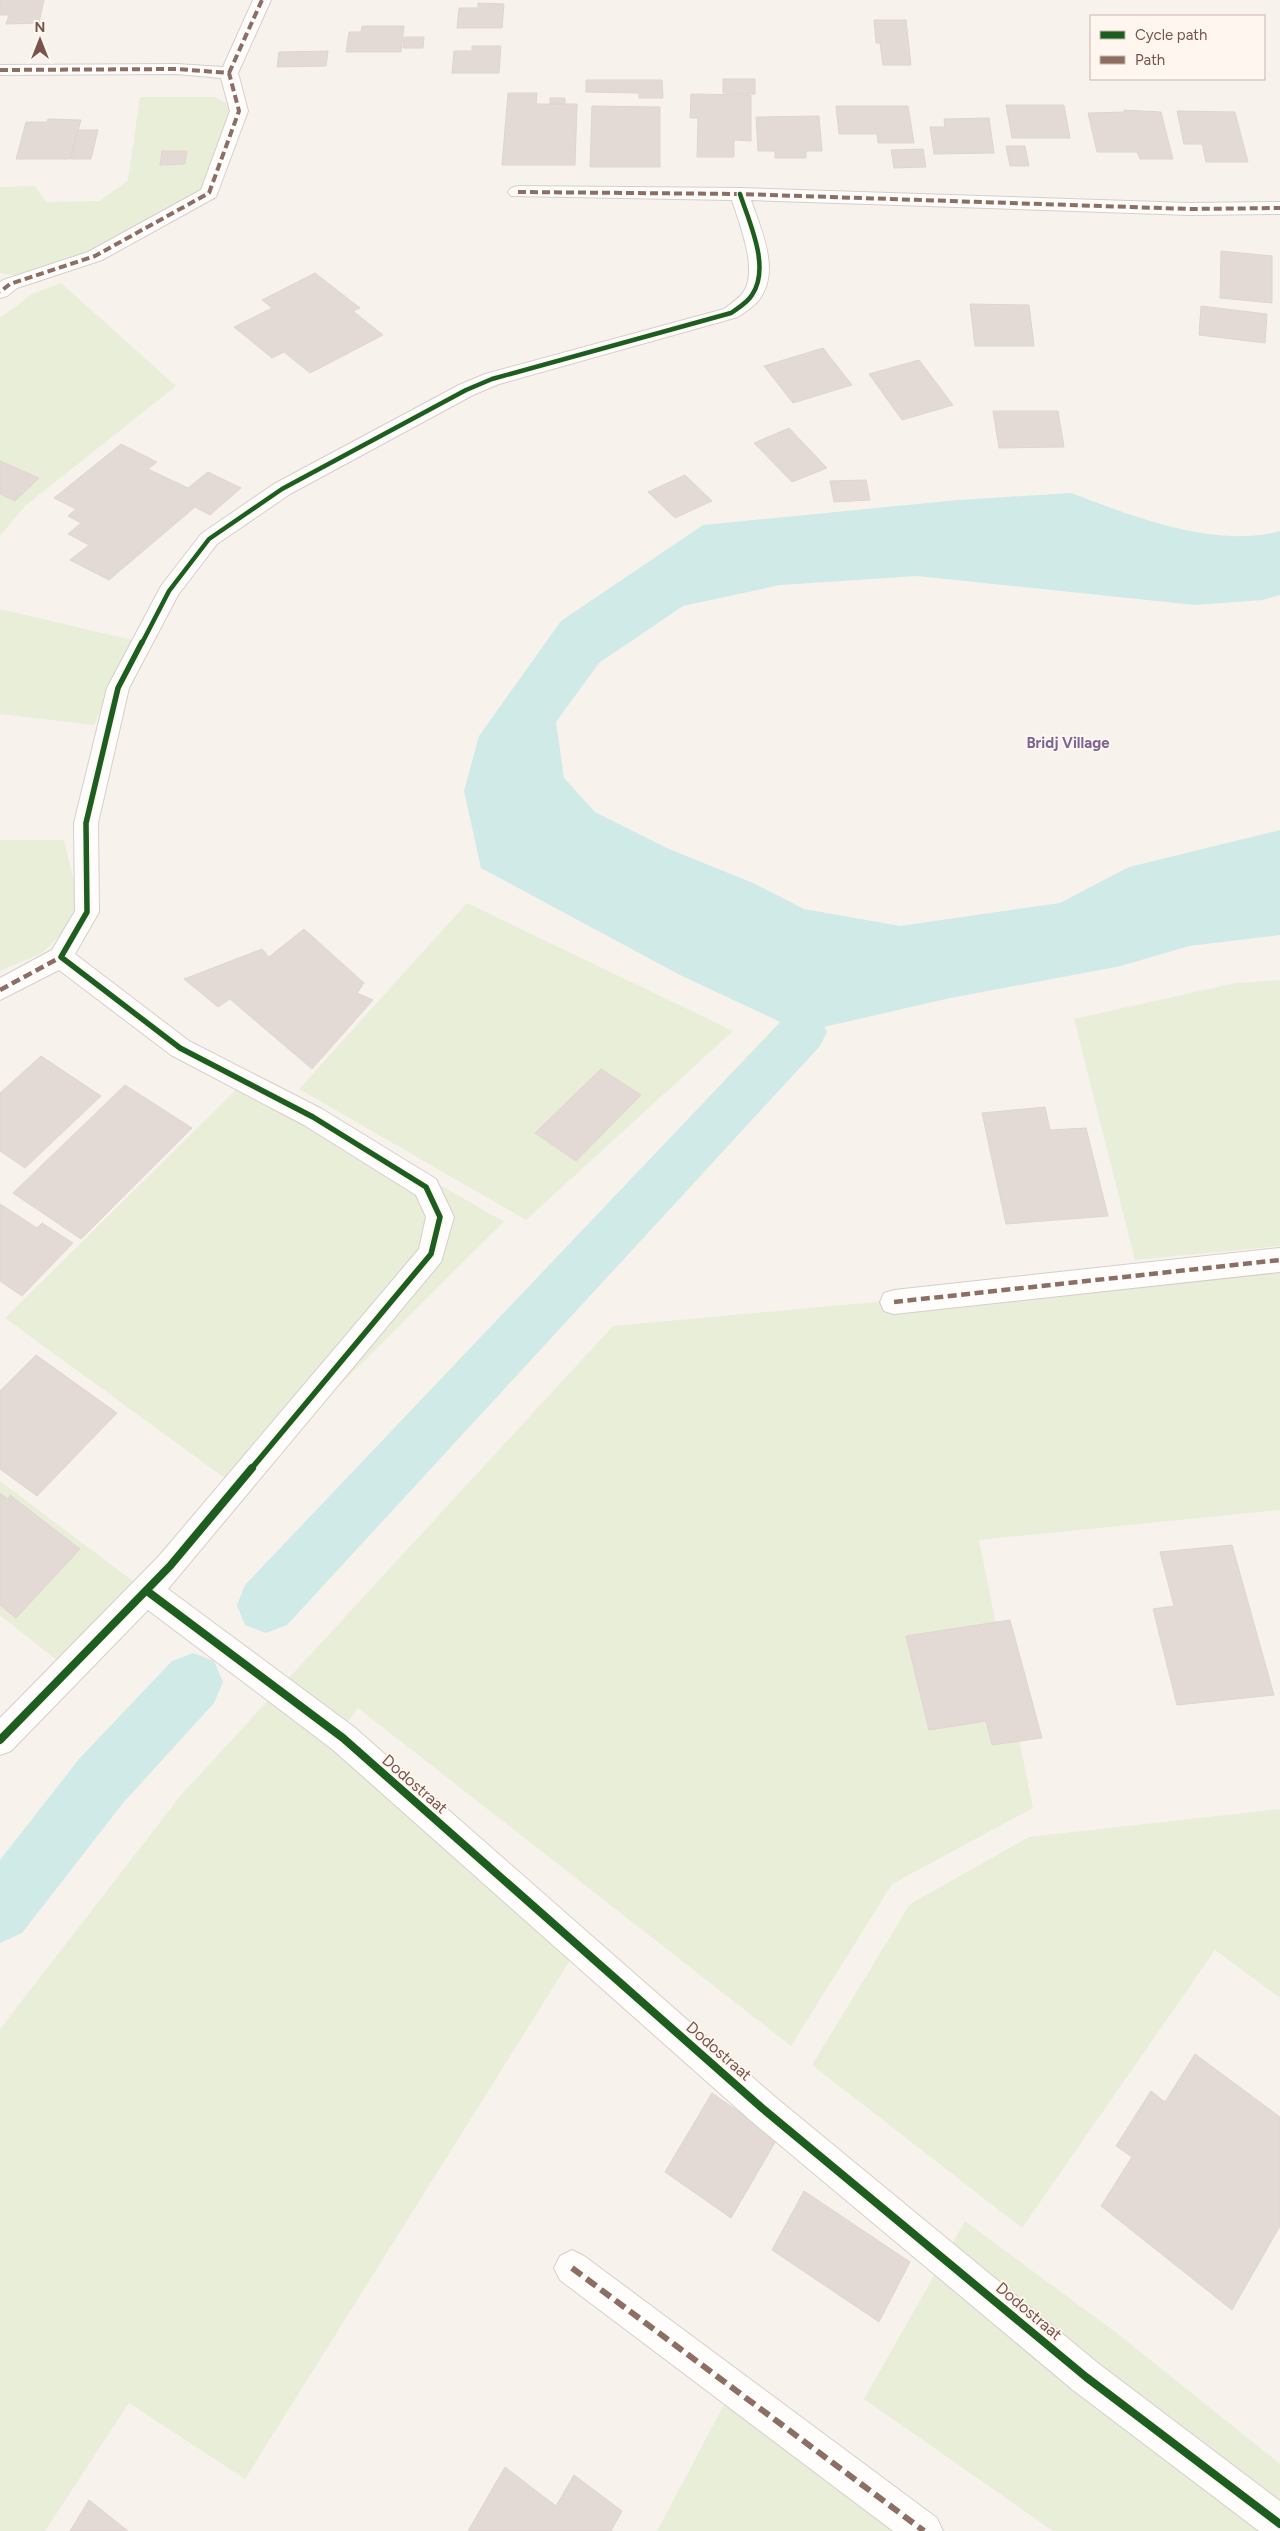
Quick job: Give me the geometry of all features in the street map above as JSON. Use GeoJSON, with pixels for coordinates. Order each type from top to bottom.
{"type":"FeatureCollection","features":[{"type":"Feature","properties":{"kind":"street"},"geometry":{"type":"LineString","coordinates":[[3,286],[95,256],[209,193],[239,111],[230,73],[262,0]]}},
{"type":"Feature","properties":{"kind":"street"},"geometry":{"type":"LineString","coordinates":[[0,70],[177,69],[230,73]]}},
{"type":"Feature","properties":{"kind":"street"},"geometry":{"type":"LineString","coordinates":[[518,192],[740,194],[1090,206],[1280,208]]}},
{"type":"Feature","properties":{"kind":"street"},"geometry":{"type":"LineString","coordinates":[[0,990],[61,957],[87,912],[86,823],[118,688],[169,591],[209,539],[282,489],[466,390],[492,379],[731,313],[753,295],[759,272],[757,252],[740,194]]}},
{"type":"Feature","properties":{"kind":"street"},"geometry":{"type":"LineString","coordinates":[[0,1740],[147,1591],[431,1254],[440,1217],[426,1187],[313,1118],[180,1048],[61,957]]}},
{"type":"Feature","properties":{"kind":"street"},"geometry":{"type":"LineString","coordinates":[[894,1302],[1280,1260]]}},
{"type":"Feature","properties":{"kind":"street","name":"Dodostraat"},"geometry":{"type":"LineString","coordinates":[[147,1591],[343,1738],[762,2108],[1086,2377],[1280,2524]]}},
{"type":"Feature","properties":{"kind":"street"},"geometry":{"type":"LineString","coordinates":[[572,2268],[924,2531]]}},
{"type":"Feature","properties":{"kind":"green space"},"geometry":{"type":"Polygon","coordinates":[[[140,97],[215,97],[226,103],[231,112],[198,205],[35,278],[0,273],[0,187],[35,186],[46,202],[100,201],[128,180],[140,97]]]}},
{"type":"Feature","properties":{"kind":"green space"},"geometry":{"type":"Polygon","coordinates":[[[61,283],[176,386],[25,506],[0,536],[0,318],[32,294],[61,283]]]}},
{"type":"Feature","properties":{"kind":"green space"},"geometry":{"type":"Polygon","coordinates":[[[0,609],[132,640],[94,725],[0,714],[0,609]]]}},
{"type":"Feature","properties":{"kind":"green space"},"geometry":{"type":"Polygon","coordinates":[[[0,840],[64,840],[78,899],[71,925],[42,953],[0,971],[0,840]]]}},
{"type":"Feature","properties":{"kind":"green space"},"geometry":{"type":"Polygon","coordinates":[[[467,903],[733,1031],[526,1220],[299,1089],[467,903]]]}},
{"type":"Feature","properties":{"kind":"green space"},"geometry":{"type":"Polygon","coordinates":[[[1280,980],[1280,1246],[1135,1260],[1074,1019],[1236,983],[1280,980]]]}},
{"type":"Feature","properties":{"kind":"green space"},"geometry":{"type":"Polygon","coordinates":[[[251,1075],[504,1222],[237,1487],[5,1318],[251,1075]]]}},
{"type":"Feature","properties":{"kind":"green space"},"geometry":{"type":"Polygon","coordinates":[[[1280,1265],[1280,1510],[979,1540],[1033,1808],[892,1884],[791,2046],[358,1708],[343,1728],[586,1935],[245,2479],[129,2403],[45,2531],[0,2531],[0,2029],[181,1795],[613,1326],[1280,1265]]]}},
{"type":"Feature","properties":{"kind":"green space"},"geometry":{"type":"Polygon","coordinates":[[[0,1481],[138,1585],[64,1666],[0,1615],[0,1481]]]}},
{"type":"Feature","properties":{"kind":"green space"},"geometry":{"type":"Polygon","coordinates":[[[1280,1809],[1280,1998],[1215,1950],[1022,2228],[812,2065],[910,1904],[1029,1837],[1280,1809]]]}},
{"type":"Feature","properties":{"kind":"green space"},"geometry":{"type":"Polygon","coordinates":[[[965,2221],[1118,2334],[1280,2464],[1280,2531],[1053,2531],[864,2399],[965,2221]]]}},
{"type":"Feature","properties":{"kind":"green space"},"geometry":{"type":"Polygon","coordinates":[[[735,2384],[945,2531],[657,2531],[735,2384]]]}},
{"type":"Feature","properties":{"kind":"water"},"geometry":{"type":"Polygon","coordinates":[[[1071,493],[1147,520],[1201,533],[1228,536],[1280,531],[1280,595],[1262,600],[1195,605],[917,576],[780,585],[683,606],[599,663],[556,722],[564,778],[595,812],[669,849],[753,883],[804,909],[900,926],[1060,903],[1129,867],[1280,830],[1280,935],[1189,946],[1121,966],[950,998],[802,1032],[680,975],[481,868],[464,791],[479,736],[561,621],[703,525],[958,500],[1071,493]]]}},
{"type":"Feature","properties":{"kind":"building"},"geometry":{"type":"Polygon","coordinates":[[[0,0],[44,0],[39,23],[6,24],[9,15],[0,15],[0,0]]]}},
{"type":"Feature","properties":{"kind":"building"},"geometry":{"type":"Polygon","coordinates":[[[478,3],[504,4],[502,28],[457,28],[459,8],[478,8],[478,3]]]}},
{"type":"Feature","properties":{"kind":"building"},"geometry":{"type":"Polygon","coordinates":[[[874,20],[906,20],[911,65],[883,65],[880,43],[876,43],[874,20]]]}},
{"type":"Feature","properties":{"kind":"building"},"geometry":{"type":"Polygon","coordinates":[[[362,26],[404,26],[401,52],[346,52],[349,32],[361,32],[362,26]]]}},
{"type":"Feature","properties":{"kind":"building"},"geometry":{"type":"Polygon","coordinates":[[[404,37],[424,37],[423,48],[403,48],[404,37]]]}},
{"type":"Feature","properties":{"kind":"building"},"geometry":{"type":"Polygon","coordinates":[[[472,46],[501,46],[499,73],[452,73],[454,51],[472,51],[472,46]]]}},
{"type":"Feature","properties":{"kind":"building"},"geometry":{"type":"Polygon","coordinates":[[[328,51],[326,66],[277,67],[279,52],[328,51]]]}},
{"type":"Feature","properties":{"kind":"building"},"geometry":{"type":"Polygon","coordinates":[[[723,79],[755,79],[755,94],[723,93],[723,79]]]}},
{"type":"Feature","properties":{"kind":"building"},"geometry":{"type":"Polygon","coordinates":[[[586,80],[662,80],[663,98],[639,98],[639,93],[586,92],[586,80]]]}},
{"type":"Feature","properties":{"kind":"building"},"geometry":{"type":"Polygon","coordinates":[[[508,93],[537,93],[536,104],[577,104],[575,165],[502,165],[508,93]]]}},
{"type":"Feature","properties":{"kind":"building"},"geometry":{"type":"Polygon","coordinates":[[[691,94],[751,95],[751,141],[734,140],[734,157],[697,157],[698,118],[690,118],[691,94]]]}},
{"type":"Feature","properties":{"kind":"building"},"geometry":{"type":"Polygon","coordinates":[[[550,98],[565,98],[565,104],[550,104],[550,98]]]}},
{"type":"Feature","properties":{"kind":"building"},"geometry":{"type":"Polygon","coordinates":[[[1006,105],[1064,105],[1070,138],[1012,138],[1006,105]]]}},
{"type":"Feature","properties":{"kind":"building"},"geometry":{"type":"Polygon","coordinates":[[[592,106],[660,107],[660,167],[590,167],[592,106]]]}},
{"type":"Feature","properties":{"kind":"building"},"geometry":{"type":"Polygon","coordinates":[[[836,106],[908,106],[914,143],[878,143],[877,134],[839,134],[836,106]]]}},
{"type":"Feature","properties":{"kind":"building"},"geometry":{"type":"Polygon","coordinates":[[[1124,110],[1161,112],[1173,159],[1140,159],[1137,152],[1097,152],[1088,113],[1125,112],[1124,110]]]}},
{"type":"Feature","properties":{"kind":"building"},"geometry":{"type":"Polygon","coordinates":[[[1177,111],[1235,112],[1248,162],[1206,162],[1202,144],[1184,144],[1177,111]]]}},
{"type":"Feature","properties":{"kind":"building"},"geometry":{"type":"Polygon","coordinates":[[[819,116],[822,151],[806,151],[806,158],[775,158],[775,151],[758,151],[756,117],[819,116]]]}},
{"type":"Feature","properties":{"kind":"building"},"geometry":{"type":"Polygon","coordinates":[[[989,118],[994,153],[934,154],[930,127],[945,127],[944,119],[989,118]]]}},
{"type":"Feature","properties":{"kind":"building"},"geometry":{"type":"Polygon","coordinates":[[[48,119],[81,120],[70,159],[16,159],[26,122],[47,122],[48,119]]]}},
{"type":"Feature","properties":{"kind":"building"},"geometry":{"type":"Polygon","coordinates":[[[78,130],[98,130],[91,159],[71,159],[78,130]]]}},
{"type":"Feature","properties":{"kind":"building"},"geometry":{"type":"Polygon","coordinates":[[[1006,146],[1025,146],[1029,166],[1010,166],[1006,146]]]}},
{"type":"Feature","properties":{"kind":"building"},"geometry":{"type":"Polygon","coordinates":[[[923,149],[926,167],[894,168],[891,150],[923,149]]]}},
{"type":"Feature","properties":{"kind":"building"},"geometry":{"type":"Polygon","coordinates":[[[162,151],[187,151],[185,164],[160,165],[162,151]]]}},
{"type":"Feature","properties":{"kind":"building"},"geometry":{"type":"Polygon","coordinates":[[[1221,251],[1272,256],[1272,303],[1220,298],[1221,251]]]}},
{"type":"Feature","properties":{"kind":"building"},"geometry":{"type":"Polygon","coordinates":[[[315,273],[360,308],[353,311],[383,335],[310,373],[284,352],[272,358],[234,327],[272,308],[262,300],[315,273]]]}},
{"type":"Feature","properties":{"kind":"building"},"geometry":{"type":"Polygon","coordinates":[[[970,304],[1029,305],[1034,346],[975,346],[970,304]]]}},
{"type":"Feature","properties":{"kind":"building"},"geometry":{"type":"Polygon","coordinates":[[[1201,306],[1267,314],[1265,343],[1199,335],[1201,306]]]}},
{"type":"Feature","properties":{"kind":"building"},"geometry":{"type":"Polygon","coordinates":[[[823,348],[852,385],[793,403],[764,366],[823,348]]]}},
{"type":"Feature","properties":{"kind":"building"},"geometry":{"type":"Polygon","coordinates":[[[919,360],[953,405],[902,420],[869,374],[919,360]]]}},
{"type":"Feature","properties":{"kind":"building"},"geometry":{"type":"Polygon","coordinates":[[[993,411],[1058,411],[1064,447],[999,448],[993,411]]]}},
{"type":"Feature","properties":{"kind":"building"},"geometry":{"type":"Polygon","coordinates":[[[789,428],[827,468],[792,482],[754,443],[789,428]]]}},
{"type":"Feature","properties":{"kind":"building"},"geometry":{"type":"Polygon","coordinates":[[[121,444],[157,462],[148,469],[188,488],[208,472],[241,488],[210,515],[195,507],[109,580],[70,560],[89,545],[68,534],[81,523],[68,516],[76,509],[54,498],[121,444]]]}},
{"type":"Feature","properties":{"kind":"building"},"geometry":{"type":"Polygon","coordinates":[[[0,461],[39,478],[15,501],[0,494],[0,461]]]}},
{"type":"Feature","properties":{"kind":"building"},"geometry":{"type":"Polygon","coordinates":[[[685,475],[712,501],[675,518],[648,492],[685,475]]]}},
{"type":"Feature","properties":{"kind":"building"},"geometry":{"type":"Polygon","coordinates":[[[866,480],[870,500],[834,502],[830,481],[866,480]]]}},
{"type":"Feature","properties":{"kind":"building"},"geometry":{"type":"Polygon","coordinates":[[[304,929],[364,983],[357,993],[373,1000],[312,1069],[230,999],[218,1007],[184,979],[262,949],[269,957],[304,929]]]}},
{"type":"Feature","properties":{"kind":"building"},"geometry":{"type":"Polygon","coordinates":[[[41,1056],[101,1096],[25,1168],[0,1151],[0,1093],[41,1056]]]}},
{"type":"Feature","properties":{"kind":"building"},"geometry":{"type":"Polygon","coordinates":[[[601,1069],[641,1095],[576,1161],[535,1133],[601,1069]]]}},
{"type":"Feature","properties":{"kind":"building"},"geometry":{"type":"Polygon","coordinates":[[[125,1085],[192,1128],[81,1239],[13,1193],[125,1085]]]}},
{"type":"Feature","properties":{"kind":"building"},"geometry":{"type":"Polygon","coordinates":[[[1045,1107],[1050,1130],[1086,1128],[1108,1216],[1006,1224],[982,1113],[1045,1107]]]}},
{"type":"Feature","properties":{"kind":"building"},"geometry":{"type":"Polygon","coordinates":[[[0,1204],[37,1228],[42,1223],[73,1243],[22,1296],[0,1281],[0,1204]]]}},
{"type":"Feature","properties":{"kind":"building"},"geometry":{"type":"Polygon","coordinates":[[[36,1355],[117,1413],[37,1496],[0,1469],[0,1391],[36,1355]]]}},
{"type":"Feature","properties":{"kind":"building"},"geometry":{"type":"Polygon","coordinates":[[[0,1493],[8,1499],[10,1495],[80,1549],[16,1618],[0,1605],[0,1493]]]}},
{"type":"Feature","properties":{"kind":"building"},"geometry":{"type":"Polygon","coordinates":[[[1232,1545],[1274,1695],[1177,1705],[1153,1609],[1174,1606],[1160,1552],[1232,1545]]]}},
{"type":"Feature","properties":{"kind":"building"},"geometry":{"type":"Polygon","coordinates":[[[1010,1620],[1042,1738],[992,1745],[986,1721],[929,1730],[906,1636],[1010,1620]]]}},
{"type":"Feature","properties":{"kind":"building"},"geometry":{"type":"Polygon","coordinates":[[[1195,2054],[1280,2117],[1280,2226],[1232,2310],[1101,2206],[1132,2157],[1116,2146],[1151,2091],[1165,2102],[1195,2054]]]}},
{"type":"Feature","properties":{"kind":"building"},"geometry":{"type":"Polygon","coordinates":[[[712,2093],[777,2139],[731,2218],[665,2172],[712,2093]]]}},
{"type":"Feature","properties":{"kind":"building"},"geometry":{"type":"Polygon","coordinates":[[[804,2191],[910,2262],[879,2322],[772,2250],[804,2191]]]}},
{"type":"Feature","properties":{"kind":"building"},"geometry":{"type":"Polygon","coordinates":[[[505,2467],[556,2506],[574,2475],[622,2511],[611,2531],[468,2531],[505,2467]]]}},
{"type":"Feature","properties":{"kind":"building"},"geometry":{"type":"Polygon","coordinates":[[[89,2500],[128,2531],[70,2531],[89,2500]]]}},
{"type":"Feature","properties":{"kind":"waterway"},"geometry":{"type":"LineString","coordinates":[[266,1605],[802,1032]]}},
{"type":"Feature","properties":{"kind":"waterway"},"geometry":{"type":"LineString","coordinates":[[0,1911],[101,1781],[193,1682]]}},
{"type":"Feature","properties":{"kind":"marked path"},"geometry":{"type":"LineString","coordinates":[[229,73],[262,0]]}},
{"type":"Feature","properties":{"kind":"marked path"},"geometry":{"type":"LineString","coordinates":[[0,70],[177,69],[229,73],[239,111],[209,193],[95,256],[10,284],[0,292]]}},
{"type":"Feature","properties":{"kind":"marked path"},"geometry":{"type":"LineString","coordinates":[[518,192],[740,194],[1190,209],[1280,208]]}},
{"type":"Feature","properties":{"kind":"marked path"},"geometry":{"type":"LineString","coordinates":[[0,990],[61,957]]}},
{"type":"Feature","properties":{"kind":"marked path"},"geometry":{"type":"LineString","coordinates":[[894,1302],[1280,1260]]}},
{"type":"Feature","properties":{"kind":"marked path"},"geometry":{"type":"LineString","coordinates":[[572,2268],[924,2531]]}},
{"type":"Feature","properties":{"kind":"cycle path"},"geometry":{"type":"LineString","coordinates":[[0,1740],[170,1566],[431,1254],[440,1217],[426,1187],[313,1117],[180,1048],[61,957],[87,912],[86,823],[118,688],[169,591],[209,539],[282,489],[466,390],[492,379],[731,313],[745,302],[752,295],[757,285],[759,273],[752,231],[740,194]]}},
{"type":"Feature","properties":{"kind":"cycle path"},"geometry":{"type":"LineString","coordinates":[[147,1591],[343,1738],[762,2108],[1086,2377],[1280,2524]]}},
{"type":"Feature","properties":{"kind":"district","name":"Bridj Village"},"geometry":{"type":"Point","coordinates":[1068,743]}}]}
